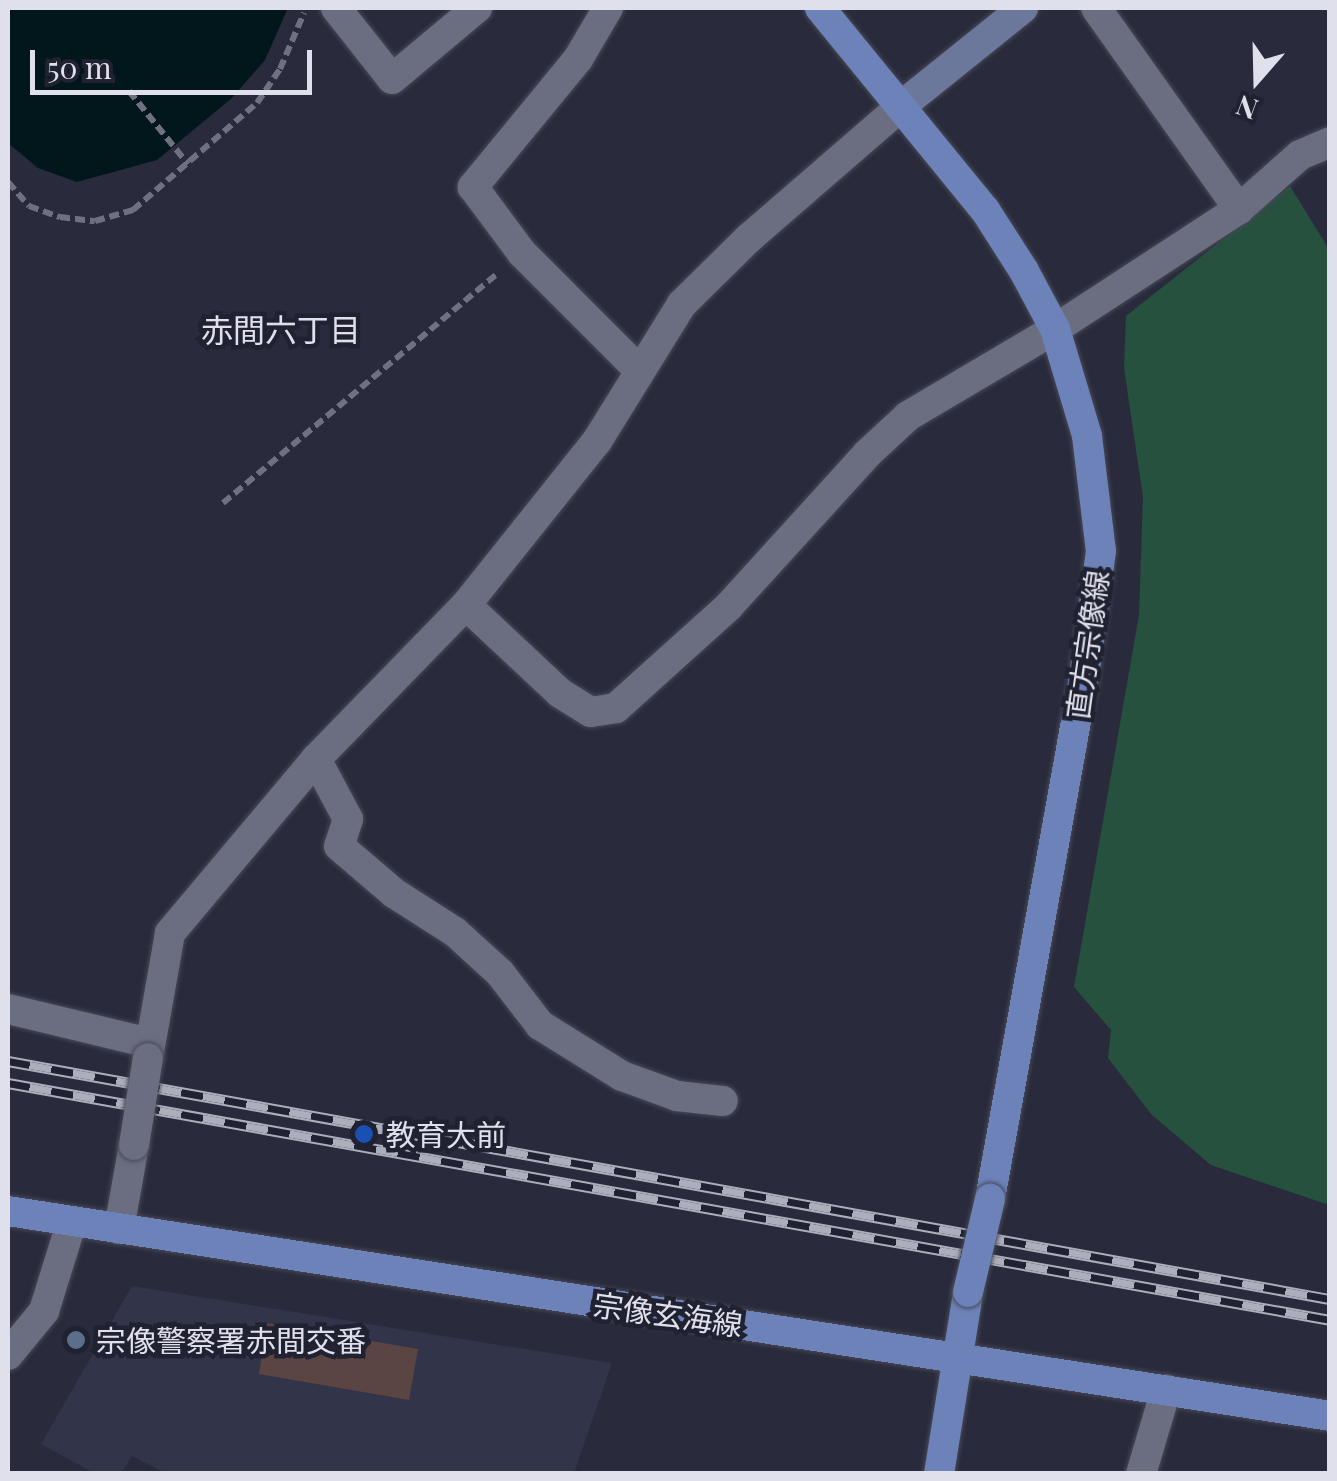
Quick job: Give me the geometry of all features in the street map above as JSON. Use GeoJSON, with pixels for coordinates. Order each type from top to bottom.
{"type":"FeatureCollection","features":[{"type":"Feature","properties":{"kind":"main road","name":"直方宗像線"},"geometry":{"type":"LineString","coordinates":[[820,8],[985,210],[1055,328],[1087,436],[1101,551],[1084,676],[990,1199],[956,1356],[939,1474]]}},
{"type":"Feature","properties":{"kind":"main road"},"geometry":{"type":"LineString","coordinates":[[900,106],[1023,8]]}},
{"type":"Feature","properties":{"kind":"main road","name":"宗像玄海線"},"geometry":{"type":"LineString","coordinates":[[8,1211],[1330,1416]]}},
{"type":"Feature","properties":{"kind":"street"},"geometry":{"type":"LineString","coordinates":[[336,8],[392,79],[477,8]]}},
{"type":"Feature","properties":{"kind":"street"},"geometry":{"type":"LineString","coordinates":[[608,8],[578,59],[473,187],[522,253],[638,370]]}},
{"type":"Feature","properties":{"kind":"street"},"geometry":{"type":"LineString","coordinates":[[1096,8],[1239,210]]}},
{"type":"Feature","properties":{"kind":"street"},"geometry":{"type":"LineString","coordinates":[[118,1229],[170,933],[316,759],[466,605],[597,441],[682,304],[749,238],[900,106]]}},
{"type":"Feature","properties":{"kind":"street"},"geometry":{"type":"LineString","coordinates":[[466,605],[560,693],[591,712],[616,708],[728,607],[866,454],[908,416],[1239,210],[1300,155],[1330,142]]}},
{"type":"Feature","properties":{"kind":"street"},"geometry":{"type":"LineString","coordinates":[[316,759],[348,818],[339,846],[394,892],[455,932],[500,973],[540,1025],[622,1076],[677,1096],[723,1100]]}},
{"type":"Feature","properties":{"kind":"street"},"geometry":{"type":"LineString","coordinates":[[8,1009],[148,1050]]}},
{"type":"Feature","properties":{"kind":"street"},"geometry":{"type":"LineString","coordinates":[[8,1355],[44,1312],[72,1221]]}},
{"type":"Feature","properties":{"kind":"street"},"geometry":{"type":"LineString","coordinates":[[1141,1474],[1166,1390]]}},
{"type":"Feature","properties":{"kind":"path"},"geometry":{"type":"LineString","coordinates":[[8,182],[29,206],[60,217],[95,221],[132,210],[258,103],[280,68],[308,8]]}},
{"type":"Feature","properties":{"kind":"path"},"geometry":{"type":"LineString","coordinates":[[129,91],[188,164]]}},
{"type":"Feature","properties":{"kind":"path"},"geometry":{"type":"LineString","coordinates":[[222,503],[522,253]]}},
{"type":"Feature","properties":{"kind":"shaded area"},"geometry":{"type":"Polygon","coordinates":[[[8,8],[288,8],[265,60],[232,98],[157,160],[77,182],[38,168],[8,143],[8,8]]]}},
{"type":"Feature","properties":{"kind":"shaded area"},"geometry":{"type":"Polygon","coordinates":[[[132,1286],[612,1363],[574,1473],[167,1474],[132,1456],[121,1473],[94,1473],[41,1444],[132,1286]]]}},
{"type":"Feature","properties":{"kind":"green space"},"geometry":{"type":"Polygon","coordinates":[[[1290,186],[1330,251],[1329,1205],[1211,1165],[1151,1114],[1108,1058],[1111,1030],[1074,987],[1139,615],[1143,497],[1124,368],[1126,316],[1290,186]]]}},
{"type":"Feature","properties":{"kind":"building"},"geometry":{"type":"Polygon","coordinates":[[[267,1323],[418,1349],[409,1400],[259,1374],[267,1323]]]}},
{"type":"Feature","properties":{"kind":"railway"},"geometry":{"type":"LineString","coordinates":[[8,1061],[1330,1299]]}},
{"type":"Feature","properties":{"kind":"railway"},"geometry":{"type":"LineString","coordinates":[[8,1083],[1330,1320]]}},
{"type":"Feature","properties":{"kind":"place","name":"教育大前"},"geometry":{"type":"Point","coordinates":[364,1134]}},
{"type":"Feature","properties":{"kind":"place","name":"宗像警察署赤間交番"},"geometry":{"type":"Point","coordinates":[76,1340]}},
{"type":"Feature","properties":{"kind":"district","name":"赤間六丁目"},"geometry":{"type":"Point","coordinates":[281,329]}}]}
